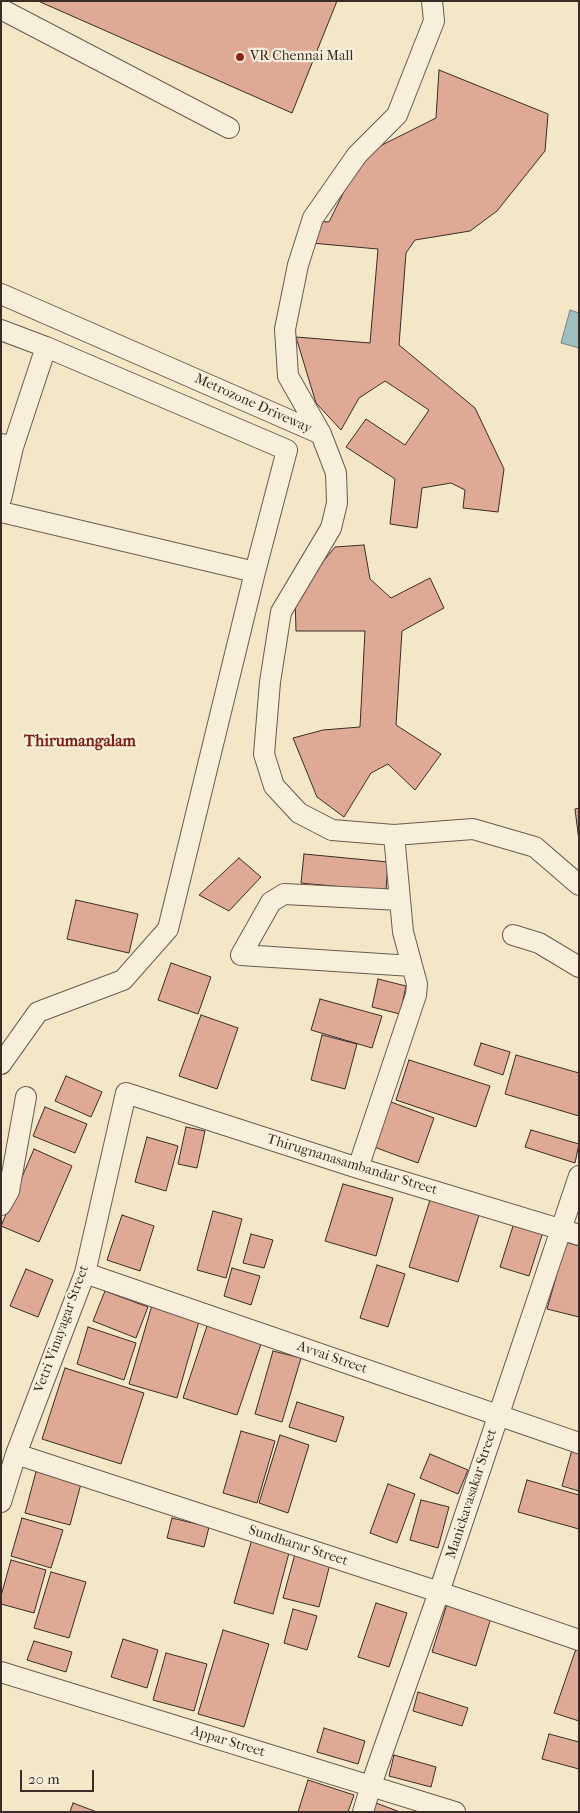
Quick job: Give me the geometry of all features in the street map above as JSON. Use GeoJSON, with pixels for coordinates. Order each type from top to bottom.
{"type":"FeatureCollection","features":[{"type":"Feature","properties":{"kind":"street"},"geometry":{"type":"LineString","coordinates":[[321,434],[288,376],[285,329],[298,265],[313,218],[357,155],[398,116],[434,21],[432,1]]}},
{"type":"Feature","properties":{"kind":"street"},"geometry":{"type":"LineString","coordinates":[[1,9],[229,128]]}},
{"type":"Feature","properties":{"kind":"street","name":"Metrozone Driveway"},"geometry":{"type":"LineString","coordinates":[[1,294],[321,434],[336,473],[337,503],[331,528],[281,612],[270,682],[264,754],[274,786],[299,813],[332,830],[394,835],[473,829],[535,847],[579,885]]}},
{"type":"Feature","properties":{"kind":"street"},"geometry":{"type":"LineString","coordinates":[[1,330],[46,347],[288,450],[255,572],[168,929],[123,980],[38,1012],[1,1064]]}},
{"type":"Feature","properties":{"kind":"street"},"geometry":{"type":"LineString","coordinates":[[1,499],[7,446],[46,347]]}},
{"type":"Feature","properties":{"kind":"street"},"geometry":{"type":"LineString","coordinates":[[1,512],[255,572]]}},
{"type":"Feature","properties":{"kind":"street"},"geometry":{"type":"LineString","coordinates":[[358,1168],[416,995],[417,984],[403,932],[394,835]]}},
{"type":"Feature","properties":{"kind":"street"},"geometry":{"type":"LineString","coordinates":[[400,900],[284,894],[271,902],[241,955],[412,966]]}},
{"type":"Feature","properties":{"kind":"street"},"geometry":{"type":"LineString","coordinates":[[513,935],[539,943],[579,967]]}},
{"type":"Feature","properties":{"kind":"street","name":"Thirugnanasambandar Street"},"geometry":{"type":"LineString","coordinates":[[126,1093],[358,1168],[570,1232]]}},
{"type":"Feature","properties":{"kind":"street","name":"Vetri Vinayagar Street"},"geometry":{"type":"LineString","coordinates":[[1,1502],[16,1454],[85,1272],[126,1093]]}},
{"type":"Feature","properties":{"kind":"street"},"geometry":{"type":"LineString","coordinates":[[1,1205],[9,1191],[26,1097]]}},
{"type":"Feature","properties":{"kind":"street","name":"Manickavasakar Street"},"geometry":{"type":"LineString","coordinates":[[363,1812],[498,1416],[570,1232],[579,1176]]}},
{"type":"Feature","properties":{"kind":"street","name":"Avvai Street"},"geometry":{"type":"LineString","coordinates":[[85,1272],[579,1443]]}},
{"type":"Feature","properties":{"kind":"street","name":"Sundharar Street"},"geometry":{"type":"LineString","coordinates":[[16,1454],[439,1592],[579,1640]]}},
{"type":"Feature","properties":{"kind":"street","name":"Appar Street"},"geometry":{"type":"LineString","coordinates":[[1,1672],[455,1812]]}},
{"type":"Feature","properties":{"kind":"water"},"geometry":{"type":"Polygon","coordinates":[[[570,310],[579,313],[579,348],[561,343],[570,310]]]}},
{"type":"Feature","properties":{"kind":"building","name":"VR Chennai Mall"},"geometry":{"type":"Polygon","coordinates":[[[38,1],[337,1],[292,113],[38,1]]]}},
{"type":"Feature","properties":{"kind":"building"},"geometry":{"type":"Polygon","coordinates":[[[439,70],[548,114],[545,151],[497,211],[470,231],[415,240],[406,253],[399,345],[475,408],[504,469],[498,512],[463,508],[465,490],[451,483],[422,488],[417,528],[390,524],[395,479],[346,447],[366,419],[405,445],[429,410],[385,381],[359,398],[341,430],[316,403],[296,337],[370,343],[378,249],[311,243],[313,221],[329,222],[362,155],[436,118],[439,70]]]}},
{"type":"Feature","properties":{"kind":"building"},"geometry":{"type":"Polygon","coordinates":[[[364,545],[370,579],[391,598],[430,578],[444,608],[402,631],[396,725],[441,754],[415,790],[388,764],[371,773],[344,817],[317,797],[293,738],[323,730],[360,727],[365,631],[296,631],[295,596],[335,547],[364,545]]]}},
{"type":"Feature","properties":{"kind":"building"},"geometry":{"type":"Polygon","coordinates":[[[579,808],[579,841],[575,809],[579,808]]]}},
{"type":"Feature","properties":{"kind":"building"},"geometry":{"type":"Polygon","coordinates":[[[304,854],[388,862],[386,891],[301,883],[304,854]]]}},
{"type":"Feature","properties":{"kind":"building"},"geometry":{"type":"Polygon","coordinates":[[[239,858],[261,877],[229,911],[199,895],[239,858]]]}},
{"type":"Feature","properties":{"kind":"building"},"geometry":{"type":"Polygon","coordinates":[[[76,900],[138,914],[129,953],[67,939],[76,900]]]}},
{"type":"Feature","properties":{"kind":"building"},"geometry":{"type":"Polygon","coordinates":[[[171,963],[211,977],[198,1014],[158,1000],[171,963]]]}},
{"type":"Feature","properties":{"kind":"building"},"geometry":{"type":"Polygon","coordinates":[[[378,979],[406,986],[400,1014],[372,1007],[378,979]]]}},
{"type":"Feature","properties":{"kind":"building"},"geometry":{"type":"Polygon","coordinates":[[[320,999],[382,1016],[372,1048],[311,1030],[320,999]]]}},
{"type":"Feature","properties":{"kind":"building"},"geometry":{"type":"Polygon","coordinates":[[[201,1015],[238,1028],[217,1089],[179,1076],[201,1015]]]}},
{"type":"Feature","properties":{"kind":"building"},"geometry":{"type":"Polygon","coordinates":[[[322,1035],[357,1044],[345,1089],[311,1080],[322,1035]]]}},
{"type":"Feature","properties":{"kind":"building"},"geometry":{"type":"Polygon","coordinates":[[[481,1043],[510,1052],[503,1075],[474,1065],[481,1043]]]}},
{"type":"Feature","properties":{"kind":"building"},"geometry":{"type":"Polygon","coordinates":[[[516,1055],[579,1073],[579,1116],[505,1094],[516,1055]]]}},
{"type":"Feature","properties":{"kind":"building"},"geometry":{"type":"Polygon","coordinates":[[[409,1060],[490,1086],[476,1127],[396,1100],[409,1060]]]}},
{"type":"Feature","properties":{"kind":"building"},"geometry":{"type":"Polygon","coordinates":[[[66,1076],[102,1092],[91,1117],[55,1101],[66,1076]]]}},
{"type":"Feature","properties":{"kind":"building"},"geometry":{"type":"Polygon","coordinates":[[[391,1102],[434,1118],[418,1163],[374,1147],[391,1102]]]}},
{"type":"Feature","properties":{"kind":"building"},"geometry":{"type":"Polygon","coordinates":[[[45,1107],[87,1124],[75,1153],[33,1136],[45,1107]]]}},
{"type":"Feature","properties":{"kind":"building"},"geometry":{"type":"Polygon","coordinates":[[[186,1127],[205,1131],[197,1168],[178,1164],[186,1127]]]}},
{"type":"Feature","properties":{"kind":"building"},"geometry":{"type":"Polygon","coordinates":[[[531,1130],[579,1144],[575,1163],[525,1147],[531,1130]]]}},
{"type":"Feature","properties":{"kind":"building"},"geometry":{"type":"Polygon","coordinates":[[[147,1137],[178,1146],[166,1191],[135,1182],[147,1137]]]}},
{"type":"Feature","properties":{"kind":"building"},"geometry":{"type":"Polygon","coordinates":[[[34,1149],[72,1166],[39,1242],[1,1226],[34,1149]]]}},
{"type":"Feature","properties":{"kind":"building"},"geometry":{"type":"Polygon","coordinates":[[[343,1184],[393,1198],[376,1256],[325,1241],[343,1184]]]}},
{"type":"Feature","properties":{"kind":"building"},"geometry":{"type":"Polygon","coordinates":[[[430,1200],[479,1215],[458,1282],[409,1267],[430,1200]]]}},
{"type":"Feature","properties":{"kind":"building"},"geometry":{"type":"Polygon","coordinates":[[[213,1211],[242,1219],[226,1278],[197,1270],[213,1211]]]}},
{"type":"Feature","properties":{"kind":"building"},"geometry":{"type":"Polygon","coordinates":[[[122,1215],[154,1226],[140,1271],[107,1260],[122,1215]]]}},
{"type":"Feature","properties":{"kind":"building"},"geometry":{"type":"Polygon","coordinates":[[[514,1223],[543,1232],[529,1276],[500,1267],[514,1223]]]}},
{"type":"Feature","properties":{"kind":"building"},"geometry":{"type":"Polygon","coordinates":[[[251,1234],[273,1240],[264,1268],[243,1263],[251,1234]]]}},
{"type":"Feature","properties":{"kind":"building"},"geometry":{"type":"Polygon","coordinates":[[[566,1242],[579,1246],[579,1317],[547,1309],[566,1242]]]}},
{"type":"Feature","properties":{"kind":"building"},"geometry":{"type":"Polygon","coordinates":[[[377,1265],[405,1274],[388,1327],[360,1318],[377,1265]]]}},
{"type":"Feature","properties":{"kind":"building"},"geometry":{"type":"Polygon","coordinates":[[[232,1268],[260,1276],[251,1305],[224,1296],[232,1268]]]}},
{"type":"Feature","properties":{"kind":"building"},"geometry":{"type":"Polygon","coordinates":[[[26,1269],[53,1280],[38,1317],[10,1306],[26,1269]]]}},
{"type":"Feature","properties":{"kind":"building"},"geometry":{"type":"Polygon","coordinates":[[[105,1291],[148,1307],[136,1338],[93,1321],[105,1291]]]}},
{"type":"Feature","properties":{"kind":"building"},"geometry":{"type":"Polygon","coordinates":[[[152,1305],[200,1318],[177,1398],[129,1384],[152,1305]]]}},
{"type":"Feature","properties":{"kind":"building"},"geometry":{"type":"Polygon","coordinates":[[[208,1323],[262,1341],[237,1415],[183,1398],[208,1323]]]}},
{"type":"Feature","properties":{"kind":"building"},"geometry":{"type":"Polygon","coordinates":[[[88,1327],[136,1343],[124,1380],[77,1364],[88,1327]]]}},
{"type":"Feature","properties":{"kind":"building"},"geometry":{"type":"Polygon","coordinates":[[[273,1351],[301,1358],[282,1422],[255,1414],[273,1351]]]}},
{"type":"Feature","properties":{"kind":"building"},"geometry":{"type":"Polygon","coordinates":[[[65,1368],[144,1393],[121,1464],[42,1439],[65,1368]]]}},
{"type":"Feature","properties":{"kind":"building"},"geometry":{"type":"Polygon","coordinates":[[[297,1402],[344,1417],[336,1442],[289,1427],[297,1402]]]}},
{"type":"Feature","properties":{"kind":"building"},"geometry":{"type":"Polygon","coordinates":[[[241,1431],[275,1441],[257,1503],[223,1493],[241,1431]]]}},
{"type":"Feature","properties":{"kind":"building"},"geometry":{"type":"Polygon","coordinates":[[[280,1435],[309,1445],[288,1513],[259,1503],[280,1435]]]}},
{"type":"Feature","properties":{"kind":"building"},"geometry":{"type":"Polygon","coordinates":[[[573,1446],[579,1448],[579,1491],[562,1486],[573,1446]]]}},
{"type":"Feature","properties":{"kind":"building"},"geometry":{"type":"Polygon","coordinates":[[[430,1454],[468,1470],[458,1494],[420,1478],[430,1454]]]}},
{"type":"Feature","properties":{"kind":"building"},"geometry":{"type":"Polygon","coordinates":[[[37,1468],[82,1480],[70,1525],[25,1513],[37,1468]]]}},
{"type":"Feature","properties":{"kind":"building"},"geometry":{"type":"Polygon","coordinates":[[[527,1480],[579,1495],[579,1529],[518,1512],[527,1480]]]}},
{"type":"Feature","properties":{"kind":"building"},"geometry":{"type":"Polygon","coordinates":[[[388,1484],[415,1494],[397,1543],[370,1533],[388,1484]]]}},
{"type":"Feature","properties":{"kind":"building"},"geometry":{"type":"Polygon","coordinates":[[[421,1500],[449,1507],[438,1548],[410,1540],[421,1500]]]}},
{"type":"Feature","properties":{"kind":"building"},"geometry":{"type":"Polygon","coordinates":[[[22,1518],[63,1530],[51,1568],[11,1556],[22,1518]]]}},
{"type":"Feature","properties":{"kind":"building"},"geometry":{"type":"Polygon","coordinates":[[[172,1518],[209,1527],[204,1547],[167,1538],[172,1518]]]}},
{"type":"Feature","properties":{"kind":"building"},"geometry":{"type":"Polygon","coordinates":[[[252,1539],[290,1549],[273,1614],[234,1603],[252,1539]]]}},
{"type":"Feature","properties":{"kind":"building"},"geometry":{"type":"Polygon","coordinates":[[[295,1554],[330,1564],[319,1607],[283,1598],[295,1554]]]}},
{"type":"Feature","properties":{"kind":"building"},"geometry":{"type":"Polygon","coordinates":[[[11,1560],[46,1570],[34,1613],[1,1604],[1,1596],[11,1560]]]}},
{"type":"Feature","properties":{"kind":"building"},"geometry":{"type":"Polygon","coordinates":[[[51,1572],[86,1582],[69,1638],[34,1628],[51,1572]]]}},
{"type":"Feature","properties":{"kind":"building"},"geometry":{"type":"Polygon","coordinates":[[[376,1603],[407,1613],[389,1667],[358,1657],[376,1603]]]}},
{"type":"Feature","properties":{"kind":"building"},"geometry":{"type":"Polygon","coordinates":[[[447,1604],[491,1618],[476,1666],[432,1652],[447,1604]]]}},
{"type":"Feature","properties":{"kind":"building"},"geometry":{"type":"Polygon","coordinates":[[[293,1609],[317,1616],[307,1650],[284,1643],[293,1609]]]}},
{"type":"Feature","properties":{"kind":"building"},"geometry":{"type":"Polygon","coordinates":[[[223,1630],[269,1644],[244,1727],[198,1714],[223,1630]]]}},
{"type":"Feature","properties":{"kind":"building"},"geometry":{"type":"Polygon","coordinates":[[[123,1639],[158,1650],[147,1688],[111,1677],[123,1639]]]}},
{"type":"Feature","properties":{"kind":"building"},"geometry":{"type":"Polygon","coordinates":[[[34,1641],[72,1652],[66,1672],[27,1660],[34,1641]]]}},
{"type":"Feature","properties":{"kind":"building"},"geometry":{"type":"Polygon","coordinates":[[[577,1646],[579,1647],[579,1721],[554,1713],[577,1646]]]}},
{"type":"Feature","properties":{"kind":"building"},"geometry":{"type":"Polygon","coordinates":[[[166,1653],[207,1664],[194,1711],[153,1700],[166,1653]]]}},
{"type":"Feature","properties":{"kind":"building"},"geometry":{"type":"Polygon","coordinates":[[[418,1692],[468,1708],[462,1726],[413,1711],[418,1692]]]}},
{"type":"Feature","properties":{"kind":"building"},"geometry":{"type":"Polygon","coordinates":[[[324,1728],[365,1741],[358,1764],[317,1752],[324,1728]]]}},
{"type":"Feature","properties":{"kind":"building"},"geometry":{"type":"Polygon","coordinates":[[[549,1734],[579,1742],[579,1769],[542,1759],[549,1734]]]}},
{"type":"Feature","properties":{"kind":"building"},"geometry":{"type":"Polygon","coordinates":[[[394,1755],[436,1767],[431,1787],[389,1776],[394,1755]]]}},
{"type":"Feature","properties":{"kind":"building"},"geometry":{"type":"Polygon","coordinates":[[[308,1780],[354,1795],[348,1812],[298,1812],[308,1780]]]}},
{"type":"Feature","properties":{"kind":"building"},"geometry":{"type":"Polygon","coordinates":[[[73,1803],[97,1812],[70,1812],[73,1803]]]}},
{"type":"Feature","properties":{"kind":"building"},"geometry":{"type":"Polygon","coordinates":[[[376,1803],[400,1812],[373,1812],[376,1803]]]}},
{"type":"Feature","properties":{"kind":"place","name":"VR Chennai Mall"},"geometry":{"type":"Point","coordinates":[240,57]}},
{"type":"Feature","properties":{"kind":"district","name":"Thirumangalam"},"geometry":{"type":"Point","coordinates":[80,742]}}]}
